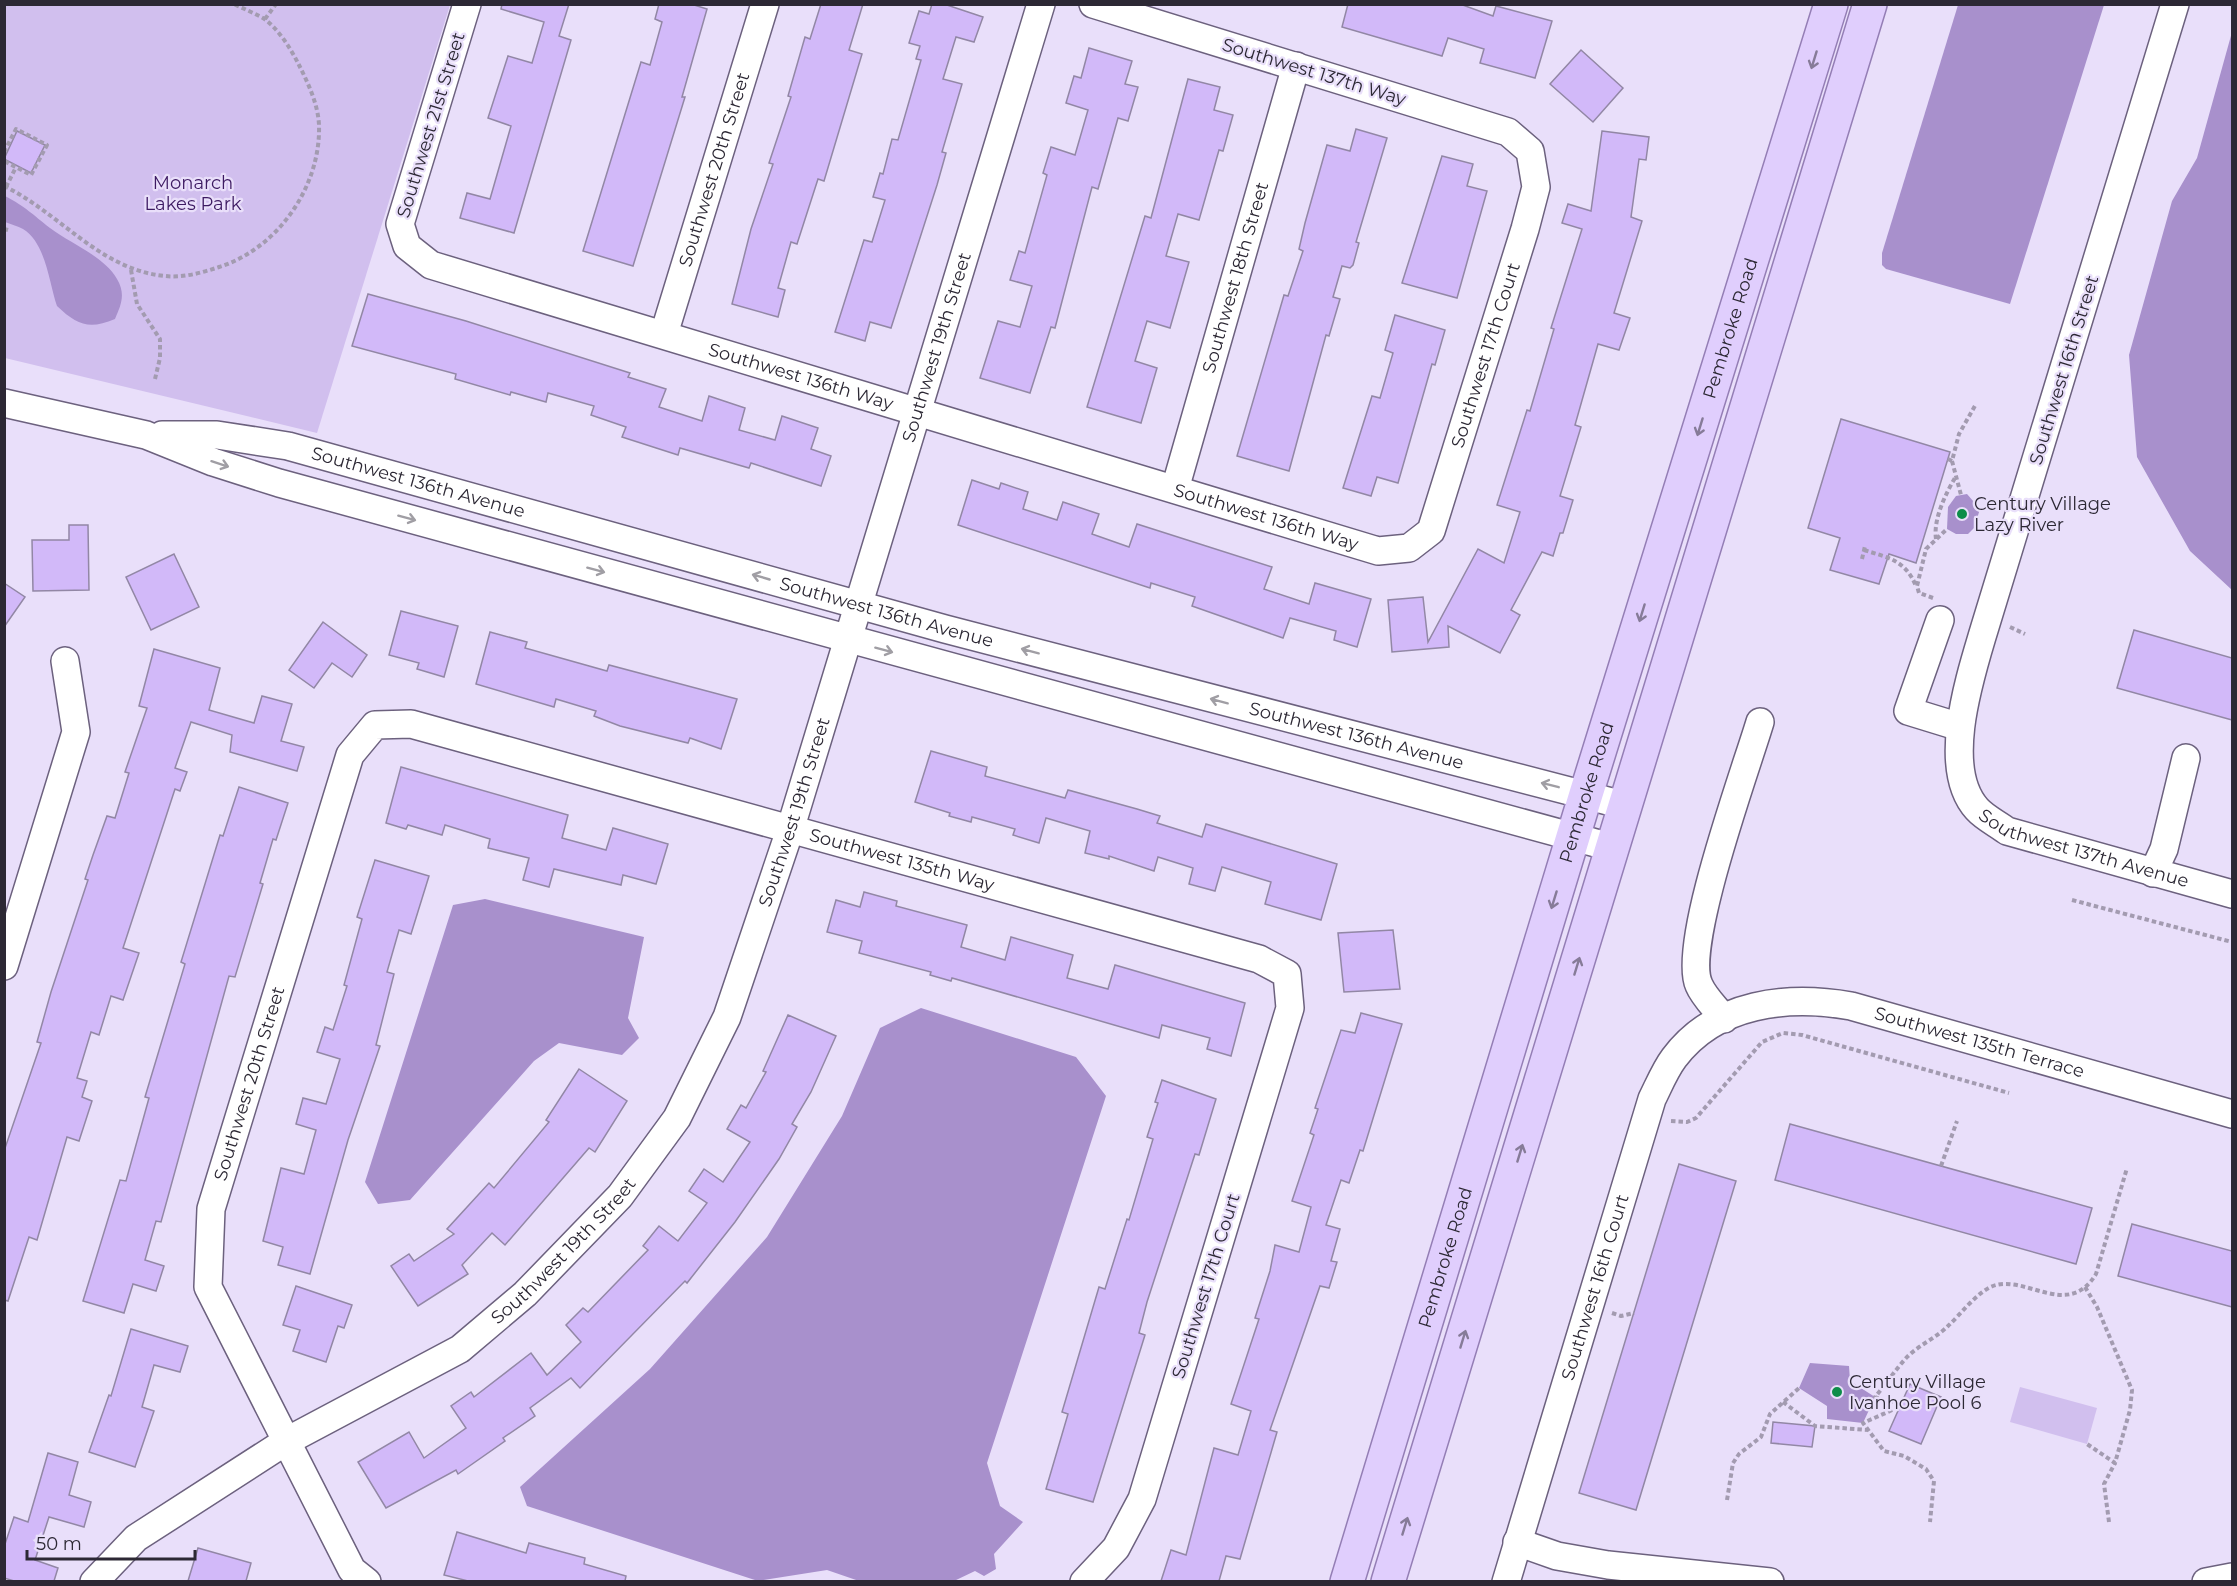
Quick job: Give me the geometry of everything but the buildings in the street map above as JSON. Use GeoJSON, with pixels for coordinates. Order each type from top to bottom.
{"type":"FeatureCollection","features":[{"type":"Feature","properties":{"kind":"main road","name":"Pembroke Road"},"geometry":{"type":"LineString","coordinates":[[1347,1581],[1586,794],[1831,4]]}},
{"type":"Feature","properties":{"kind":"main road"},"geometry":{"type":"LineString","coordinates":[[1388,1581],[1627,806],[1870,4]]}},
{"type":"Feature","properties":{"kind":"street","name":"Southwest 21st Street"},"geometry":{"type":"LineString","coordinates":[[407,246],[400,224],[467,4]]}},
{"type":"Feature","properties":{"kind":"street","name":"Southwest 20th Street"},"geometry":{"type":"LineString","coordinates":[[664,333],[765,4]]}},
{"type":"Feature","properties":{"kind":"street","name":"Southwest 19th Street"},"geometry":{"type":"LineString","coordinates":[[94,1581],[136,1538],[285,1442],[460,1348],[525,1294],[620,1196],[677,1118],[727,1017],[790,830],[1041,4]]}},
{"type":"Feature","properties":{"kind":"street","name":"Southwest 137th Way"},"geometry":{"type":"LineString","coordinates":[[1093,4],[1508,132],[1530,151]]}},
{"type":"Feature","properties":{"kind":"street","name":"Southwest 16th Street"},"geometry":{"type":"LineString","coordinates":[[1959,773],[1960,727],[1985,624],[2175,4]]}},
{"type":"Feature","properties":{"kind":"street","name":"Southwest 18th Street"},"geometry":{"type":"LineString","coordinates":[[1175,489],[1296,66]]}},
{"type":"Feature","properties":{"kind":"street","name":"Southwest 17th Court"},"geometry":{"type":"LineString","coordinates":[[1409,548],[1431,531],[1525,229],[1536,187],[1530,151]]}},
{"type":"Feature","properties":{"kind":"street","name":"Southwest 136th Way"},"geometry":{"type":"LineString","coordinates":[[407,246],[431,265],[664,333],[1378,551],[1409,548]]}},
{"type":"Feature","properties":{"kind":"street","name":"Southwest 136th Avenue"},"geometry":{"type":"LineString","coordinates":[[4,403],[146,435],[213,462],[279,483],[1614,848]]}},
{"type":"Feature","properties":{"kind":"street","name":"Southwest 136th Avenue"},"geometry":{"type":"LineString","coordinates":[[146,435],[217,435],[288,446],[858,604],[1383,744],[1627,806]]}},
{"type":"Feature","properties":{"kind":"street"},"geometry":{"type":"LineString","coordinates":[[1940,611],[1908,711],[1960,727]]}},
{"type":"Feature","properties":{"kind":"street"},"geometry":{"type":"LineString","coordinates":[[4,966],[75,732],[64,661]]}},
{"type":"Feature","properties":{"kind":"street"},"geometry":{"type":"LineString","coordinates":[[1724,1019],[1698,984],[1696,940],[1718,857],[1760,722]]}},
{"type":"Feature","properties":{"kind":"street","name":"Southwest 135th Way"},"geometry":{"type":"LineString","coordinates":[[375,725],[411,724],[1259,959],[1287,974]]}},
{"type":"Feature","properties":{"kind":"street","name":"Southwest 20th Street"},"geometry":{"type":"LineString","coordinates":[[367,1581],[352,1570],[208,1287],[211,1209],[350,755],[375,725]]}},
{"type":"Feature","properties":{"kind":"street"},"geometry":{"type":"LineString","coordinates":[[2153,873],[2164,849],[2186,758]]}},
{"type":"Feature","properties":{"kind":"street","name":"Southwest 137th Avenue"},"geometry":{"type":"LineString","coordinates":[[1959,773],[1977,808],[2007,831],[2232,894]]}},
{"type":"Feature","properties":{"kind":"street","name":"Southwest 17th Court"},"geometry":{"type":"LineString","coordinates":[[1084,1581],[1116,1548],[1142,1499],[1290,1008],[1287,974]]}},
{"type":"Feature","properties":{"kind":"street","name":"Southwest 135th Terrace"},"geometry":{"type":"LineString","coordinates":[[1724,1019],[1750,1007],[1773,1002],[1824,1001],[1851,1006],[2232,1114]]}},
{"type":"Feature","properties":{"kind":"street","name":"Southwest 16th Court"},"geometry":{"type":"LineString","coordinates":[[1506,1581],[1652,1099],[1675,1057],[1709,1027],[1724,1019]]}},
{"type":"Feature","properties":{"kind":"street"},"geometry":{"type":"LineString","coordinates":[[1517,1542],[1557,1556],[1608,1565],[1770,1581]]}},
{"type":"Feature","properties":{"kind":"street"},"geometry":{"type":"LineString","coordinates":[[2206,1581],[2232,1577]]}},
{"type":"Feature","properties":{"kind":"path"},"geometry":{"type":"LineString","coordinates":[[16,167],[5,186],[23,195],[70,233],[131,270],[166,276],[197,274],[229,264],[262,247],[284,224],[299,199],[313,167],[319,123],[311,89],[291,50],[265,19],[234,4]]}},
{"type":"Feature","properties":{"kind":"path"},"geometry":{"type":"LineString","coordinates":[[265,19],[276,4]]}},
{"type":"Feature","properties":{"kind":"path"},"geometry":{"type":"LineString","coordinates":[[4,152],[16,129],[47,145],[31,175],[4,161]]}},
{"type":"Feature","properties":{"kind":"path"},"geometry":{"type":"LineString","coordinates":[[131,270],[137,304],[160,339],[160,358],[155,380]]}},
{"type":"Feature","properties":{"kind":"path"},"geometry":{"type":"LineString","coordinates":[[1961,495],[1950,460],[1959,434],[1976,404]]}},
{"type":"Feature","properties":{"kind":"path"},"geometry":{"type":"LineString","coordinates":[[1936,539],[1935,531],[1946,494],[1956,476]]}},
{"type":"Feature","properties":{"kind":"path"},"geometry":{"type":"LineString","coordinates":[[1917,586],[1926,549],[1947,529]]}},
{"type":"Feature","properties":{"kind":"path"},"geometry":{"type":"LineString","coordinates":[[1862,559],[1864,548],[1896,560],[1910,572],[1919,593],[1940,611]]}},
{"type":"Feature","properties":{"kind":"path"},"geometry":{"type":"LineString","coordinates":[[2003,624],[2025,633]]}},
{"type":"Feature","properties":{"kind":"path"},"geometry":{"type":"LineString","coordinates":[[2072,900],[2232,942]]}},
{"type":"Feature","properties":{"kind":"path"},"geometry":{"type":"LineString","coordinates":[[1667,1120],[1686,1122],[1696,1118],[1762,1042],[1783,1033],[1802,1035],[2009,1093]]}},
{"type":"Feature","properties":{"kind":"path"},"geometry":{"type":"LineString","coordinates":[[1941,1166],[1957,1121]]}},
{"type":"Feature","properties":{"kind":"path"},"geometry":{"type":"LineString","coordinates":[[1930,1522],[1935,1491],[1934,1481],[1926,1469],[1904,1456],[1884,1451],[1863,1423],[1899,1407],[1875,1397],[1908,1356],[1941,1332],[1993,1286],[2007,1285],[2053,1295],[2070,1294],[2085,1287],[2096,1274],[2127,1168]]}},
{"type":"Feature","properties":{"kind":"path"},"geometry":{"type":"LineString","coordinates":[[2085,1287],[2097,1307],[2132,1390],[2130,1410],[2115,1463],[2103,1484],[2109,1522]]}},
{"type":"Feature","properties":{"kind":"path"},"geometry":{"type":"LineString","coordinates":[[1727,1500],[1734,1463],[1747,1446],[1761,1437],[1770,1414],[1800,1388]]}},
{"type":"Feature","properties":{"kind":"path"},"geometry":{"type":"LineString","coordinates":[[1783,1402],[1815,1426],[1868,1430]]}},
{"type":"Feature","properties":{"kind":"path"},"geometry":{"type":"LineString","coordinates":[[2087,1444],[2115,1463]]}},
{"type":"Feature","properties":{"kind":"green space","name":"Monarch Lakes Park"},"geometry":{"type":"Polygon","coordinates":[[[5,5],[450,5],[317,433],[5,358],[5,5]]]}},
{"type":"Feature","properties":{"kind":"green space"},"geometry":{"type":"Polygon","coordinates":[[[2020,1387],[2097,1408],[2087,1444],[2010,1422],[2020,1387]]]}},
{"type":"Feature","properties":{"kind":"shaded area"},"geometry":{"type":"Polygon","coordinates":[[[1958,5],[2104,5],[2010,304],[1886,269],[1882,265],[1882,253],[1958,5]]]}},
{"type":"Feature","properties":{"kind":"shaded area"},"geometry":{"type":"Polygon","coordinates":[[[2232,32],[2232,590],[2190,551],[2137,457],[2129,355],[2172,201],[2197,158],[2232,32]]]}},
{"type":"Feature","properties":{"kind":"shaded area"},"geometry":{"type":"Polygon","coordinates":[[[5,196],[24,207],[58,234],[96,257],[111,271],[120,284],[122,295],[115,319],[98,324],[84,324],[71,318],[57,306],[46,264],[37,244],[23,229],[5,222],[5,196]]]}},
{"type":"Feature","properties":{"kind":"shaded area","name":"Century Village Lazy River"},"geometry":{"type":"Polygon","coordinates":[[[1967,494],[1980,509],[1974,528],[1968,534],[1956,534],[1947,529],[1948,507],[1956,496],[1967,494]]]}},
{"type":"Feature","properties":{"kind":"shaded area"},"geometry":{"type":"Polygon","coordinates":[[[485,899],[644,937],[628,1018],[639,1038],[622,1055],[559,1043],[534,1061],[410,1200],[378,1204],[365,1182],[453,905],[485,899]]]}},
{"type":"Feature","properties":{"kind":"shaded area"},"geometry":{"type":"Polygon","coordinates":[[[921,1008],[1076,1057],[1106,1096],[987,1463],[1000,1506],[1023,1522],[994,1554],[996,1569],[984,1576],[975,1571],[954,1581],[859,1581],[827,1570],[758,1581],[527,1506],[520,1487],[650,1369],[767,1237],[842,1116],[880,1028],[921,1008]]]}},
{"type":"Feature","properties":{"kind":"shaded area","name":"Century Village Ivanhoe Pool 6"},"geometry":{"type":"Polygon","coordinates":[[[1810,1363],[1849,1366],[1850,1381],[1875,1397],[1863,1423],[1827,1419],[1827,1406],[1799,1388],[1810,1363]]]}},
{"type":"Feature","properties":{"kind":"place","name":"Century Village Lazy River"},"geometry":{"type":"Point","coordinates":[1962,514]}},
{"type":"Feature","properties":{"kind":"place","name":"Century Village Ivanhoe Pool 6"},"geometry":{"type":"Point","coordinates":[1837,1392]}}]}
